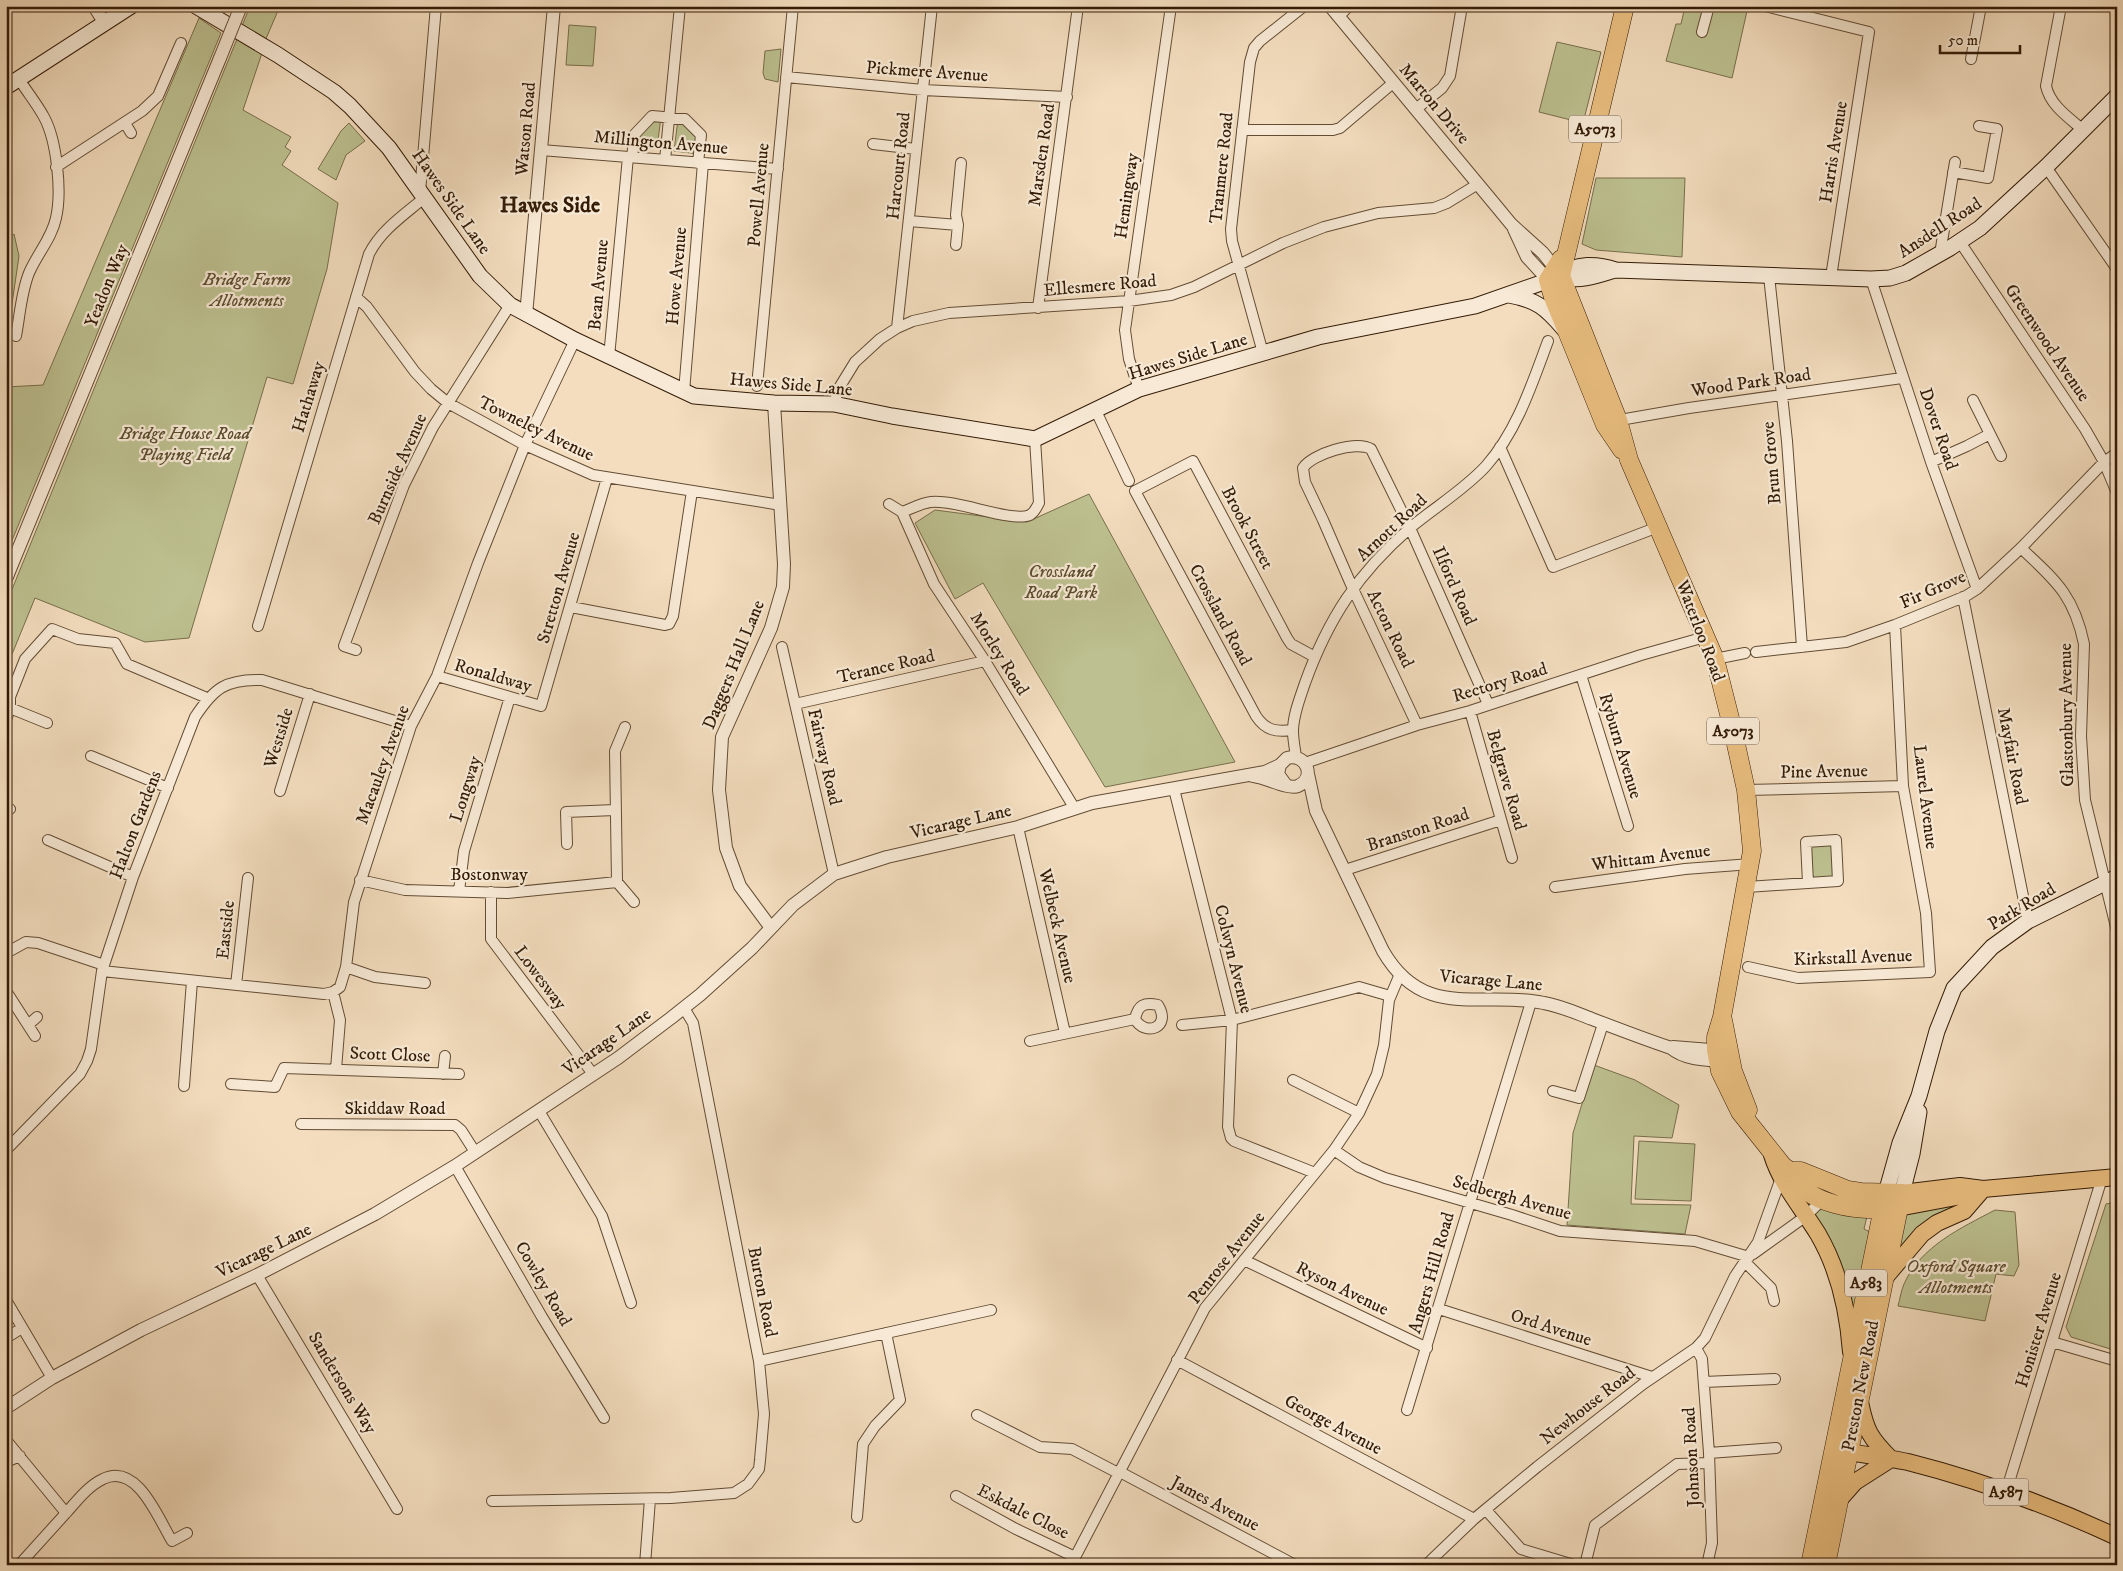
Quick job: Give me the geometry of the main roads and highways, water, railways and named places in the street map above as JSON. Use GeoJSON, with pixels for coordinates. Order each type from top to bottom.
{"type":"FeatureCollection","features":[{"type":"Feature","properties":{"kind":"highway","name":"A5073"},"geometry":{"type":"LineString","coordinates":[[1555,275],[1566,252],[1625,6]]}},
{"type":"Feature","properties":{"kind":"highway","name":"Waterloo Road"},"geometry":{"type":"LineString","coordinates":[[1555,275],[1566,332],[1629,460],[1715,659],[1746,790],[1752,836],[1751,864],[1722,1017],[1716,1037],[1723,1056],[1728,1092],[1740,1112],[1786,1174],[1801,1171],[1826,1192],[1858,1208],[1892,1201]]}},
{"type":"Feature","properties":{"kind":"highway","name":"Waterloo Road"},"geometry":{"type":"LineString","coordinates":[[1555,275],[1611,422]]}},
{"type":"Feature","properties":{"kind":"highway","name":"Preston New Road"},"geometry":{"type":"LineString","coordinates":[[1810,1565],[1840,1451],[1860,1398],[1882,1281],[1892,1201]]}},
{"type":"Feature","properties":{"kind":"highway","name":"Preston New Road"},"geometry":{"type":"LineString","coordinates":[[1826,1565],[1839,1500],[1840,1451],[1851,1357],[1892,1201]]}},
{"type":"Feature","properties":{"kind":"main road"},"geometry":{"type":"LineString","coordinates":[[12,83],[104,22],[132,6]]}},
{"type":"Feature","properties":{"kind":"main road","name":"Hawes Side Lane"},"geometry":{"type":"LineString","coordinates":[[196,6],[278,55],[344,100],[389,148],[480,276],[510,305],[609,357],[694,396],[774,403],[834,404],[892,416],[1035,439],[1139,389],[1328,335],[1476,306],[1555,275]]}},
{"type":"Feature","properties":{"kind":"main road","name":"Ansdell Road"},"geometry":{"type":"LineString","coordinates":[[1555,275],[1569,279],[1599,275],[1616,270],[1870,279],[1890,278],[1906,273],[1960,242],[2000,212],[2117,96]]}},
{"type":"Feature","properties":{"kind":"main road"},"geometry":{"type":"LineString","coordinates":[[1507,295],[1526,298],[1541,305],[1566,332]]}},
{"type":"Feature","properties":{"kind":"main road","name":"Park Road"},"geometry":{"type":"LineString","coordinates":[[1892,1201],[1900,1143],[1919,1096],[1937,1031],[1954,988],[1992,947],[2028,921],[2111,880]]}},
{"type":"Feature","properties":{"kind":"main road","name":"Waterloo Road"},"geometry":{"type":"LineString","coordinates":[[1786,1174],[1806,1216]]}},
{"type":"Feature","properties":{"kind":"main road"},"geometry":{"type":"LineString","coordinates":[[1892,1201],[1960,1197],[1983,1189],[2110,1178]]}},
{"type":"Feature","properties":{"kind":"main road"},"geometry":{"type":"LineString","coordinates":[[1882,1281],[1922,1234],[1937,1223],[1964,1211],[1983,1189]]}},
{"type":"Feature","properties":{"kind":"main road","name":"Preston New Road"},"geometry":{"type":"LineString","coordinates":[[1806,1216],[1819,1236],[1836,1275],[1847,1317],[1851,1357]]}},
{"type":"Feature","properties":{"kind":"main road","name":"A583"},"geometry":{"type":"LineString","coordinates":[[1860,1398],[1867,1431],[1876,1444],[1891,1459]]}},
{"type":"Feature","properties":{"kind":"main road","name":"A587"},"geometry":{"type":"LineString","coordinates":[[1840,1451],[1891,1459],[2006,1492],[2116,1533]]}},
{"type":"Feature","properties":{"kind":"main road"},"geometry":{"type":"LineString","coordinates":[[1839,1500],[1855,1482],[1891,1459]]}},
{"type":"Feature","properties":{"kind":"district","name":"Hawes Side"},"geometry":{"type":"Point","coordinates":[550,205]}},
{"type":"Feature","properties":{"kind":"park label","name":"Bridge Farm Allotments"},"geometry":{"type":"Point","coordinates":[247,290]}},
{"type":"Feature","properties":{"kind":"park label","name":"Bridge House Road Playing Field"},"geometry":{"type":"Point","coordinates":[185,444]}},
{"type":"Feature","properties":{"kind":"park label","name":"Crossland Road Park"},"geometry":{"type":"Point","coordinates":[1061,582]}},
{"type":"Feature","properties":{"kind":"park label","name":"Oxford Square Allotments"},"geometry":{"type":"Point","coordinates":[1956,1277]}}]}
